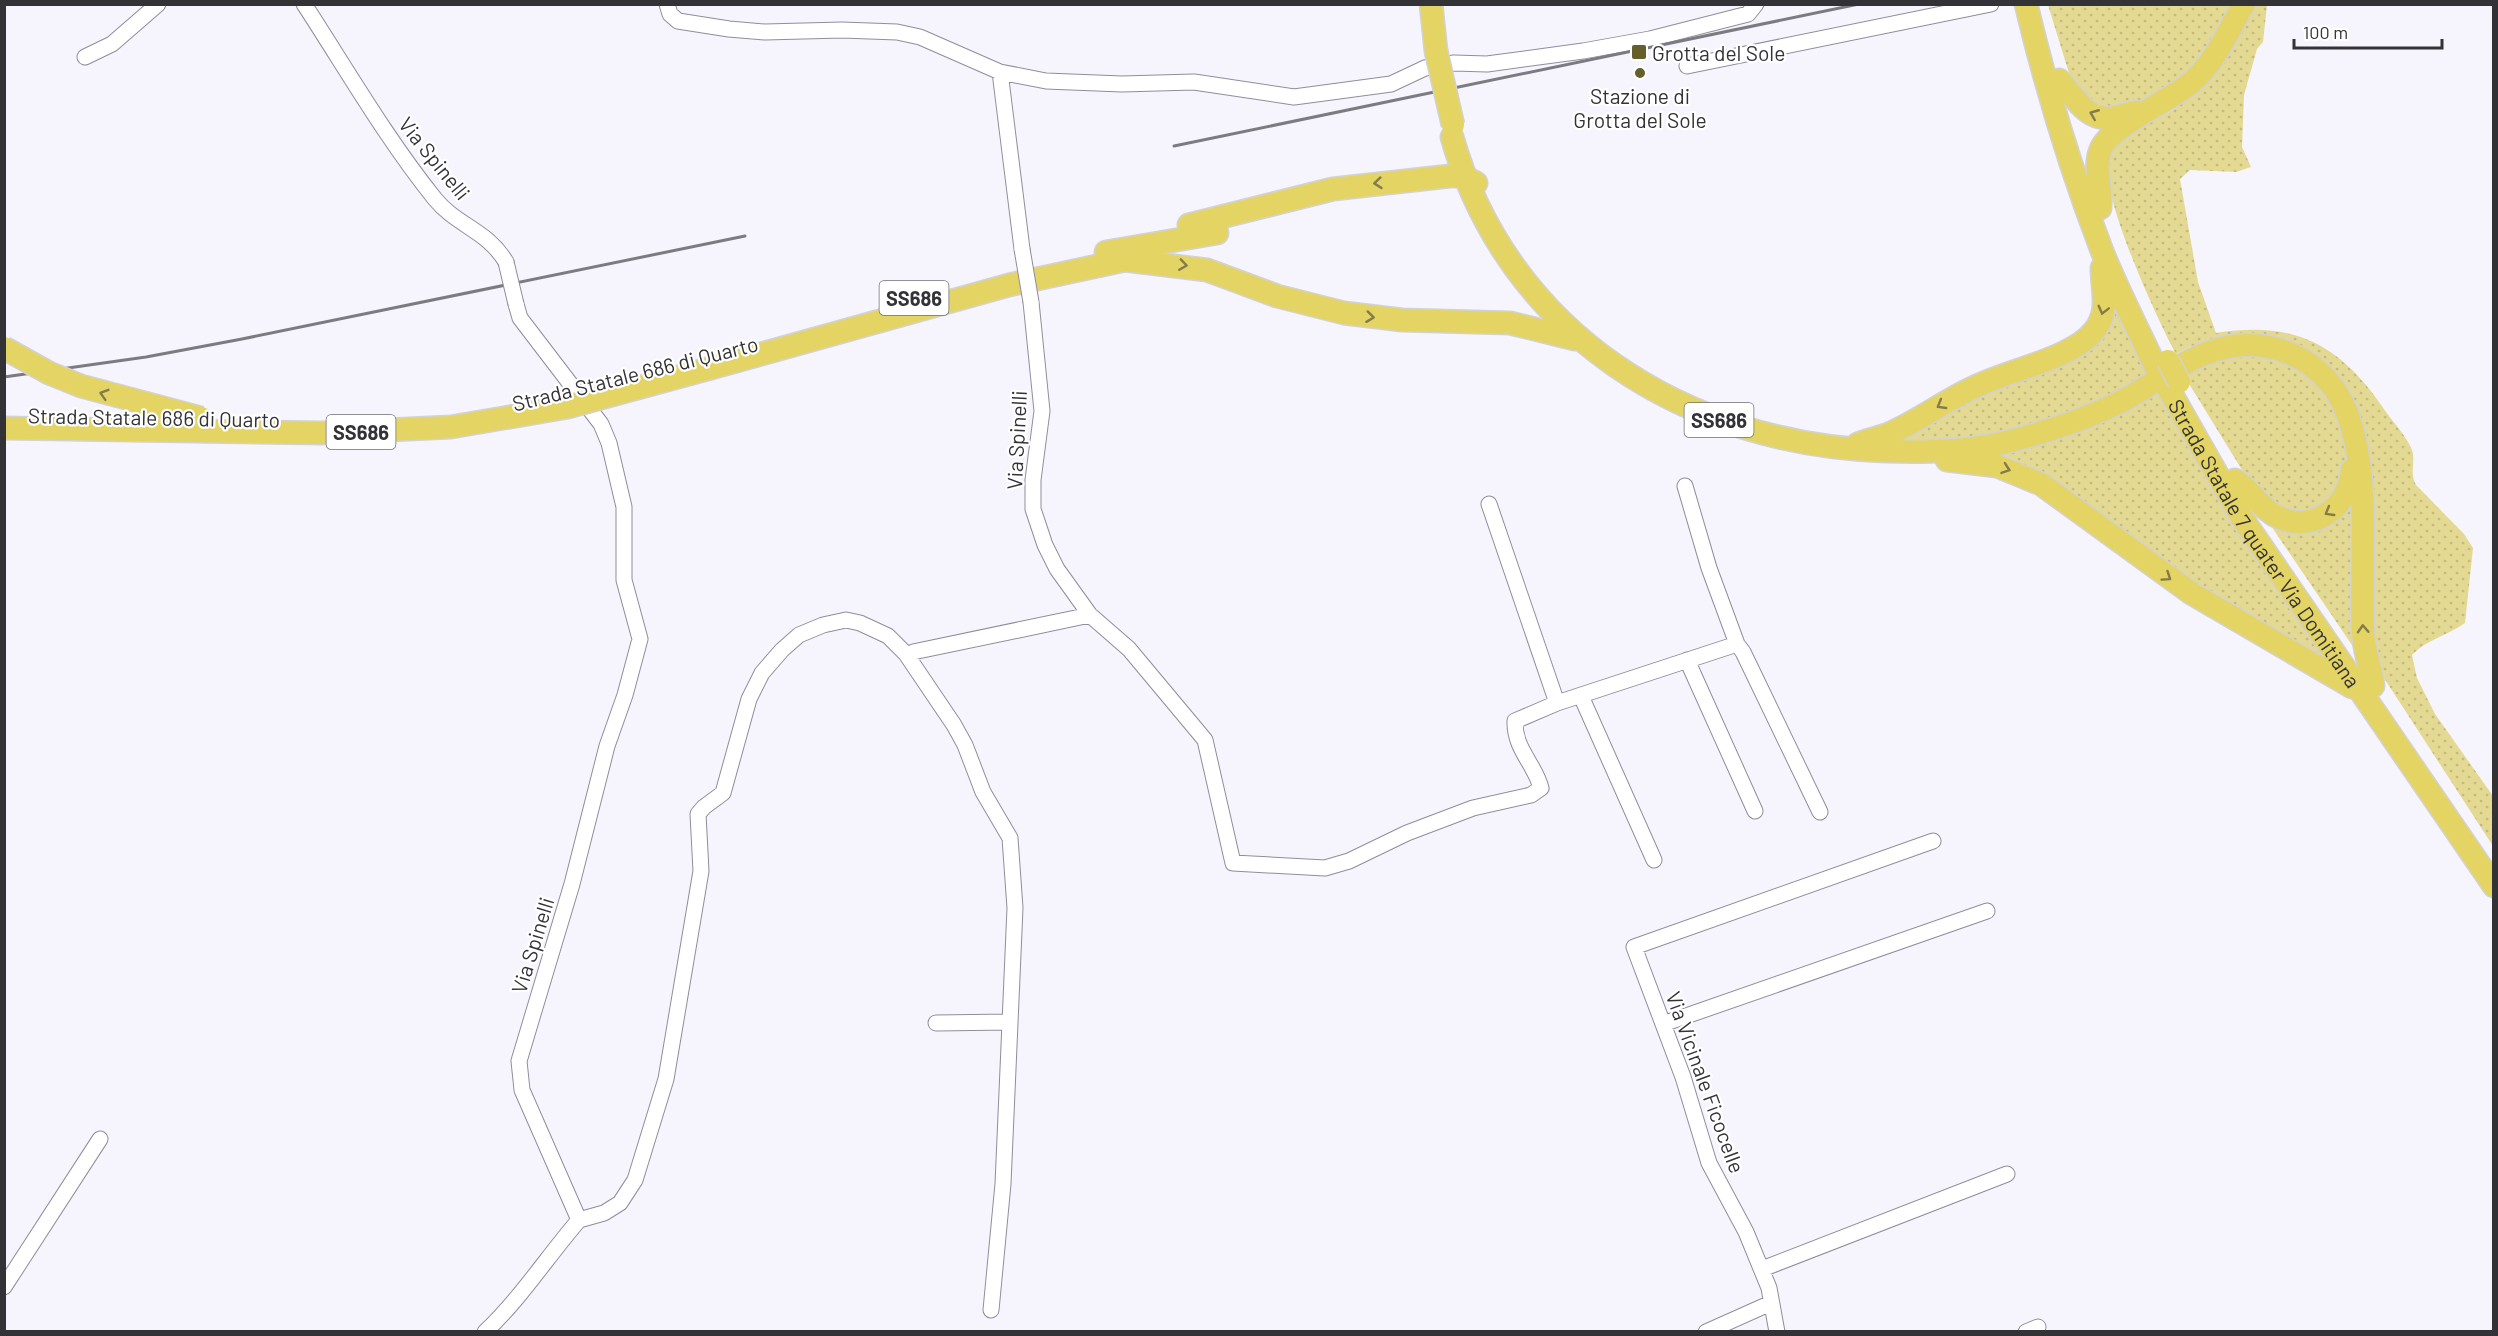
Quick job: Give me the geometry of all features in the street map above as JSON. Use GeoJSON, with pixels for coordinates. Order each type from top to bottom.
{"type":"FeatureCollection","features":[{"type":"Feature","properties":{"kind":"highway","name":"SS686"},"geometry":{"type":"LineString","coordinates":[[1431,4],[1436,51],[1452,131],[1450,162],[1436,177]]}},
{"type":"Feature","properties":{"kind":"highway"},"geometry":{"type":"LineString","coordinates":[[2059,80],[2079,105],[2092,115],[2110,118],[2143,112],[2182,90],[2202,72],[2244,4]]}},
{"type":"Feature","properties":{"kind":"highway","name":"Strada Statale 7 quater Via Domitiana"},"geometry":{"type":"LineString","coordinates":[[2035,15],[2059,80],[2100,207],[2162,364]]}},
{"type":"Feature","properties":{"kind":"highway","name":"Strada Statale 7 quater Via Domitiana"},"geometry":{"type":"LineString","coordinates":[[2035,15],[2052,107],[2103,252],[2242,518],[2493,863]]}},
{"type":"Feature","properties":{"kind":"highway"},"geometry":{"type":"LineString","coordinates":[[2100,207],[2102,187],[2097,170],[2101,148],[2113,134],[2137,119],[2143,112]]}},
{"type":"Feature","properties":{"kind":"highway","name":"SS686"},"geometry":{"type":"LineString","coordinates":[[1452,131],[1460,135],[1471,181],[1511,254],[1535,287],[1579,339],[1594,352],[1608,358],[1670,398],[1736,427],[1786,441],[1842,450],[1907,452]]}},
{"type":"Feature","properties":{"kind":"highway","name":"SS686"},"geometry":{"type":"LineString","coordinates":[[1124,254],[1140,237],[1316,192],[1436,177],[1471,181]]}},
{"type":"Feature","properties":{"kind":"highway","name":"Strada Statale 686 di Quarto"},"geometry":{"type":"LineString","coordinates":[[4,428],[322,433],[439,428],[486,423],[568,407],[996,276],[1124,254],[1217,233]]}},
{"type":"Feature","properties":{"kind":"highway"},"geometry":{"type":"LineString","coordinates":[[1842,450],[1895,431],[1976,386],[2072,350],[2087,339],[2097,328],[2105,301],[2101,271],[2103,252]]}},
{"type":"Feature","properties":{"kind":"highway","name":"SS686"},"geometry":{"type":"LineString","coordinates":[[1124,254],[1207,270],[1277,296],[1344,314],[1402,320],[1510,323],[1579,339]]}},
{"type":"Feature","properties":{"kind":"highway","name":"SS686"},"geometry":{"type":"LineString","coordinates":[[1535,287],[1600,345],[1608,358]]}},
{"type":"Feature","properties":{"kind":"highway"},"geometry":{"type":"LineString","coordinates":[[1510,323],[1523,318],[1532,310],[1535,287]]}},
{"type":"Feature","properties":{"kind":"highway"},"geometry":{"type":"LineString","coordinates":[[2250,345],[2276,349],[2296,356],[2327,380],[2349,415],[2360,460],[2363,634],[2367,690],[2337,677],[2191,593],[2041,484],[1997,466],[1937,460],[1907,452],[1997,445],[2066,426],[2122,401],[2200,356],[2220,349],[2250,345]]}},
{"type":"Feature","properties":{"kind":"highway"},"geometry":{"type":"LineString","coordinates":[[4,348],[49,373],[81,386],[201,418]]}},
{"type":"Feature","properties":{"kind":"highway","name":"Strada Statale 686 di Quarto"},"geometry":{"type":"LineString","coordinates":[[4,415],[364,420],[486,409],[582,391],[709,362]]}},
{"type":"Feature","properties":{"kind":"highway","name":"Strada Statale 7 quater Via Domitiana"},"geometry":{"type":"LineString","coordinates":[[2174,385],[2493,886]]}},
{"type":"Feature","properties":{"kind":"highway"},"geometry":{"type":"LineString","coordinates":[[2235,480],[2250,490],[2258,502],[2275,516],[2296,521],[2317,518],[2339,506],[2346,496],[2351,483],[2355,441]]}},
{"type":"Feature","properties":{"kind":"street"},"geometry":{"type":"LineString","coordinates":[[85,57],[112,44],[158,4]]}},
{"type":"Feature","properties":{"kind":"street","name":"Via Spinelli"},"geometry":{"type":"LineString","coordinates":[[304,4],[387,134],[437,201],[497,246],[506,262],[516,304],[527,328],[601,424],[609,443],[624,507],[624,580],[640,639],[625,695],[607,746],[572,884],[519,1061],[522,1090],[579,1220]]}},
{"type":"Feature","properties":{"kind":"street"},"geometry":{"type":"LineString","coordinates":[[667,4],[670,14],[678,21],[729,29],[765,32],[842,30],[897,32],[920,37],[1000,72],[1046,81],[1082,84],[1194,82],[1294,97],[1331,94],[1391,84],[1425,68],[1454,63],[1487,64],[1529,60],[1650,39],[1748,14],[1756,4]]}},
{"type":"Feature","properties":{"kind":"street"},"geometry":{"type":"LineString","coordinates":[[1687,66],[1991,4]]}},
{"type":"Feature","properties":{"kind":"street","name":"Via Spinelli"},"geometry":{"type":"LineString","coordinates":[[1000,72],[1031,302],[1042,411],[1033,480],[1033,508],[1057,569],[1090,615],[1129,650],[1205,740],[1233,863],[1325,867],[1349,861],[1407,833],[1473,808],[1531,795],[1541,789],[1539,779],[1522,755],[1515,733],[1515,721],[1557,703]]}},
{"type":"Feature","properties":{"kind":"street"},"geometry":{"type":"LineString","coordinates":[[1685,486],[1709,568],[1737,644],[1743,652],[1820,812]]}},
{"type":"Feature","properties":{"kind":"street"},"geometry":{"type":"LineString","coordinates":[[1489,504],[1557,703],[1737,644]]}},
{"type":"Feature","properties":{"kind":"street"},"geometry":{"type":"LineString","coordinates":[[909,653],[1090,615]]}},
{"type":"Feature","properties":{"kind":"street"},"geometry":{"type":"LineString","coordinates":[[485,1332],[509,1309],[547,1257],[579,1220],[604,1214],[620,1203],[635,1180],[668,1074],[701,871],[698,814],[723,793],[754,687],[782,650],[799,635],[839,620],[860,623],[881,632],[909,653],[965,745],[983,792],[1010,838],[1015,908],[1003,1184],[992,1310]]}},
{"type":"Feature","properties":{"kind":"street"},"geometry":{"type":"LineString","coordinates":[[1687,660],[1755,811]]}},
{"type":"Feature","properties":{"kind":"street"},"geometry":{"type":"LineString","coordinates":[[1581,696],[1654,860]]}},
{"type":"Feature","properties":{"kind":"street","name":"Via Vicinale Ficocelle"},"geometry":{"type":"LineString","coordinates":[[1777,1332],[1762,1269],[1746,1232],[1709,1163],[1663,1024],[1634,948],[1933,841]]}},
{"type":"Feature","properties":{"kind":"street"},"geometry":{"type":"LineString","coordinates":[[1663,1024],[1987,912]]}},
{"type":"Feature","properties":{"kind":"street"},"geometry":{"type":"LineString","coordinates":[[936,1023],[1010,1022]]}},
{"type":"Feature","properties":{"kind":"street"},"geometry":{"type":"LineString","coordinates":[[4,1287],[100,1139]]}},
{"type":"Feature","properties":{"kind":"street"},"geometry":{"type":"LineString","coordinates":[[1762,1269],[2007,1174]]}},
{"type":"Feature","properties":{"kind":"street"},"geometry":{"type":"LineString","coordinates":[[1706,1332],[1771,1303]]}},
{"type":"Feature","properties":{"kind":"shaded area"},"geometry":{"type":"Polygon","coordinates":[[[2048,5],[2236,5],[2194,71],[2133,107],[2108,114],[2073,86],[2048,5]]]}},
{"type":"Feature","properties":{"kind":"shaded area"},"geometry":{"type":"Polygon","coordinates":[[[2253,5],[2267,5],[2263,42],[2257,49],[2244,95],[2242,147],[2251,167],[2236,172],[2190,170],[2180,179],[2198,282],[2216,333],[2244,330],[2293,335],[2314,343],[2334,355],[2352,370],[2369,389],[2410,445],[2416,485],[2464,534],[2473,548],[2465,623],[2424,645],[2412,655],[2417,678],[2435,714],[2493,796],[2493,846],[2382,675],[2370,635],[2368,447],[2363,422],[2352,396],[2340,379],[2302,350],[2194,351],[2191,346],[2176,354],[2143,284],[2118,220],[2110,191],[2107,167],[2110,152],[2124,137],[2173,110],[2204,83],[2222,58],[2253,5]]]}},
{"type":"Feature","properties":{"kind":"shaded area"},"geometry":{"type":"Polygon","coordinates":[[[2111,296],[2151,375],[2066,415],[1998,435],[1954,442],[1888,441],[1927,418],[2063,359],[2111,296]]]}},
{"type":"Feature","properties":{"kind":"shaded area"},"geometry":{"type":"Polygon","coordinates":[[[2269,355],[2307,372],[2339,411],[2349,467],[2333,505],[2293,517],[2250,483],[2183,374],[2221,356],[2269,355]]]}},
{"type":"Feature","properties":{"kind":"shaded area"},"geometry":{"type":"Polygon","coordinates":[[[2158,388],[2336,669],[1983,454],[2158,388]]]}},
{"type":"Feature","properties":{"kind":"shaded area"},"geometry":{"type":"Polygon","coordinates":[[[2354,507],[2354,648],[2269,523],[2354,507]]]}},
{"type":"Feature","properties":{"kind":"railway"},"geometry":{"type":"LineString","coordinates":[[1174,146],[1859,4]]}},
{"type":"Feature","properties":{"kind":"railway"},"geometry":{"type":"LineString","coordinates":[[4,377],[146,357],[242,339],[745,236]]}},
{"type":"Feature","properties":{"kind":"place","name":"Grotta del Sole"},"geometry":{"type":"Point","coordinates":[1639,52]}},
{"type":"Feature","properties":{"kind":"place","name":"Stazione di Grotta del Sole"},"geometry":{"type":"Point","coordinates":[1640,73]}}]}
